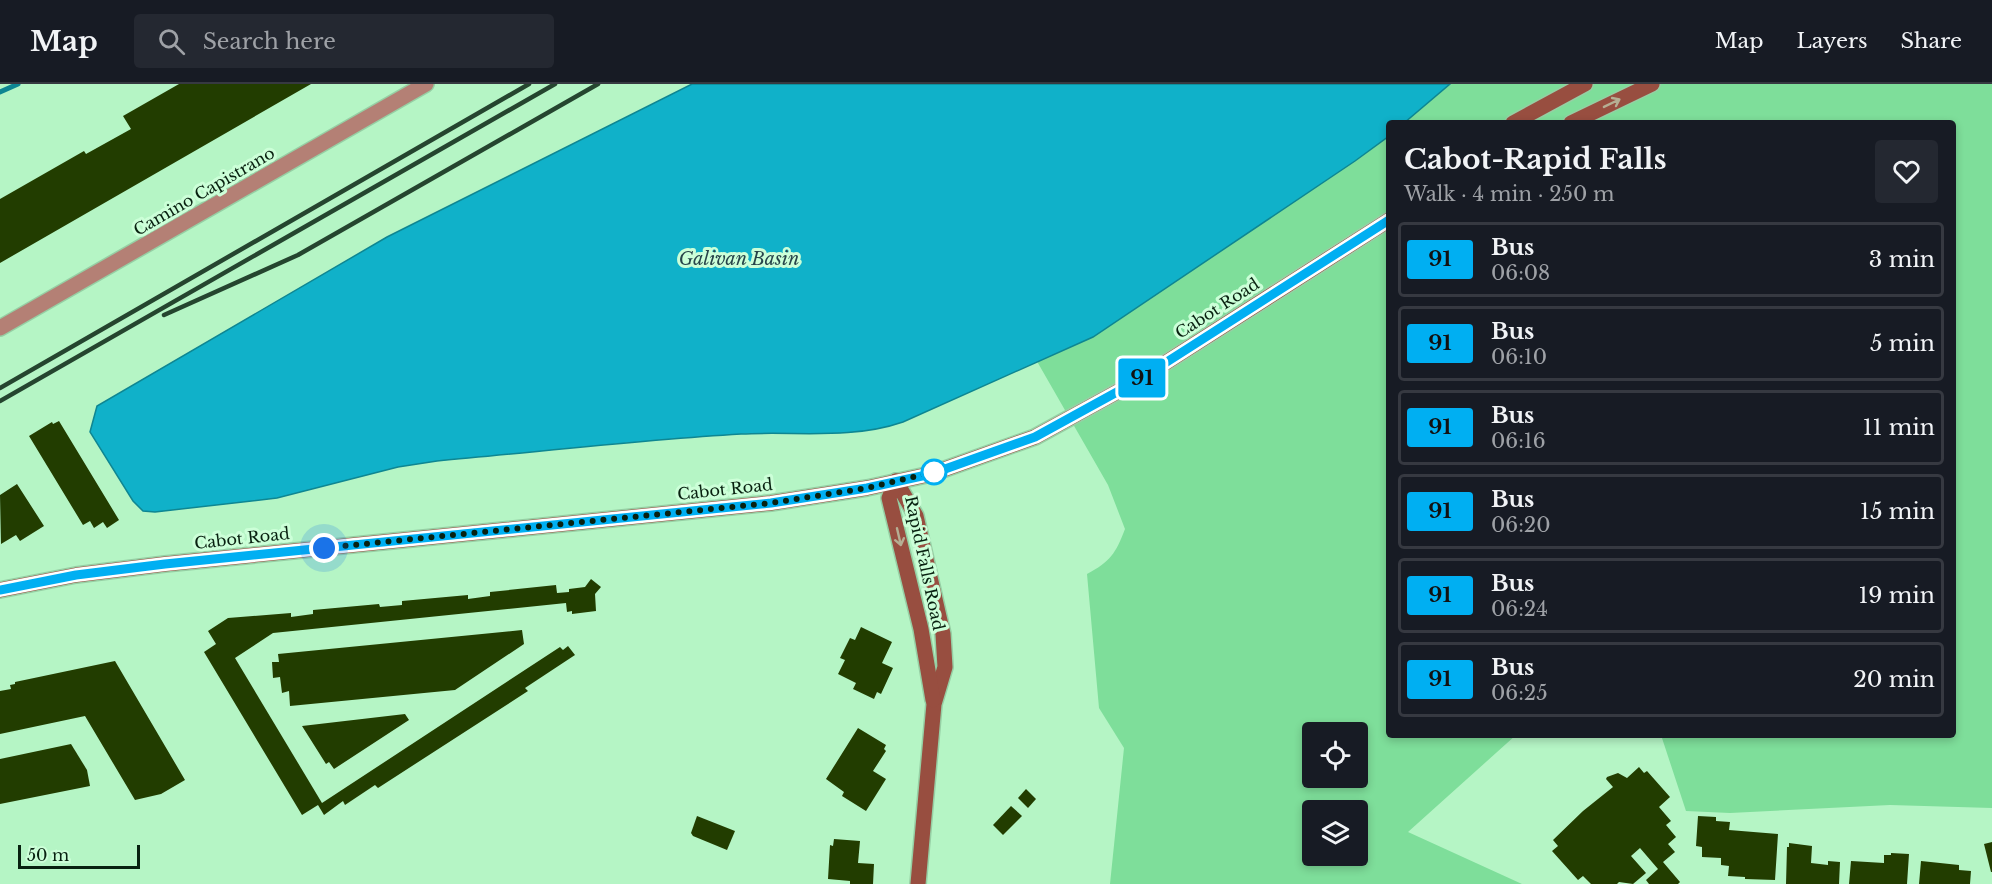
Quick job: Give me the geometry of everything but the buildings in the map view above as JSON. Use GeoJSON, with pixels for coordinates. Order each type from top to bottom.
{"type":"FeatureCollection","features":[{"type":"Feature","properties":{"kind":"main road"},"geometry":{"type":"LineString","coordinates":[[1519,120],[1585,84]]}},
{"type":"Feature","properties":{"kind":"main road"},"geometry":{"type":"LineString","coordinates":[[1577,120],[1652,84]]}},
{"type":"Feature","properties":{"kind":"main road","name":"Cabot Road"},"geometry":{"type":"LineString","coordinates":[[0,590],[76,575],[165,564],[771,503],[867,488],[931,474],[1001,451],[1054,428],[1137,381],[1386,222]]}},
{"type":"Feature","properties":{"kind":"main road","name":"Rapid Falls Road"},"geometry":{"type":"LineString","coordinates":[[896,482],[889,498],[921,629],[934,705]]}},
{"type":"Feature","properties":{"kind":"main road","name":"Rapid Falls Road"},"geometry":{"type":"LineString","coordinates":[[896,482],[916,516],[943,634],[945,667],[934,705],[918,884]]}},
{"type":"Feature","properties":{"kind":"street","name":"Camino Capistrano"},"geometry":{"type":"LineString","coordinates":[[0,328],[426,84]]}},
{"type":"Feature","properties":{"kind":"green space"},"geometry":{"type":"Polygon","coordinates":[[[721,84],[1992,84],[1992,808],[1890,805],[1730,813],[1686,811],[1662,738],[1956,738],[1956,120],[1386,120],[1386,738],[1513,738],[1408,832],[1522,884],[1110,884],[1124,748],[1099,708],[1087,574],[1111,556],[1125,529],[1108,485],[1023,337],[721,84]]]}},
{"type":"Feature","properties":{"kind":"water","name":"Galivan Basin"},"geometry":{"type":"Polygon","coordinates":[[[692,84],[1450,84],[1408,120],[1386,120],[1386,138],[1355,161],[1093,337],[903,422],[883,428],[843,433],[741,434],[437,461],[398,467],[277,498],[155,512],[143,511],[133,501],[90,432],[97,406],[387,237],[692,84]]]}},
{"type":"Feature","properties":{"kind":"waterway"},"geometry":{"type":"LineString","coordinates":[[0,92],[18,84]]}},
{"type":"Feature","properties":{"kind":"railway"},"geometry":{"type":"LineString","coordinates":[[0,388],[529,84]]}},
{"type":"Feature","properties":{"kind":"railway"},"geometry":{"type":"LineString","coordinates":[[0,401],[555,84]]}},
{"type":"Feature","properties":{"kind":"railway"},"geometry":{"type":"LineString","coordinates":[[164,315],[298,255],[598,84]]}},
{"type":"Feature","properties":{"kind":"bus line","name":"91"},"geometry":{"type":"LineString","coordinates":[[0,590],[76,575],[165,564],[771,503],[867,488],[931,474],[1001,451],[1054,428],[1137,381],[1386,222]]}},
{"type":"Feature","properties":{"kind":"route"},"geometry":{"type":"LineString","coordinates":[[324,548],[771,503],[867,488],[934,472]]}}]}
